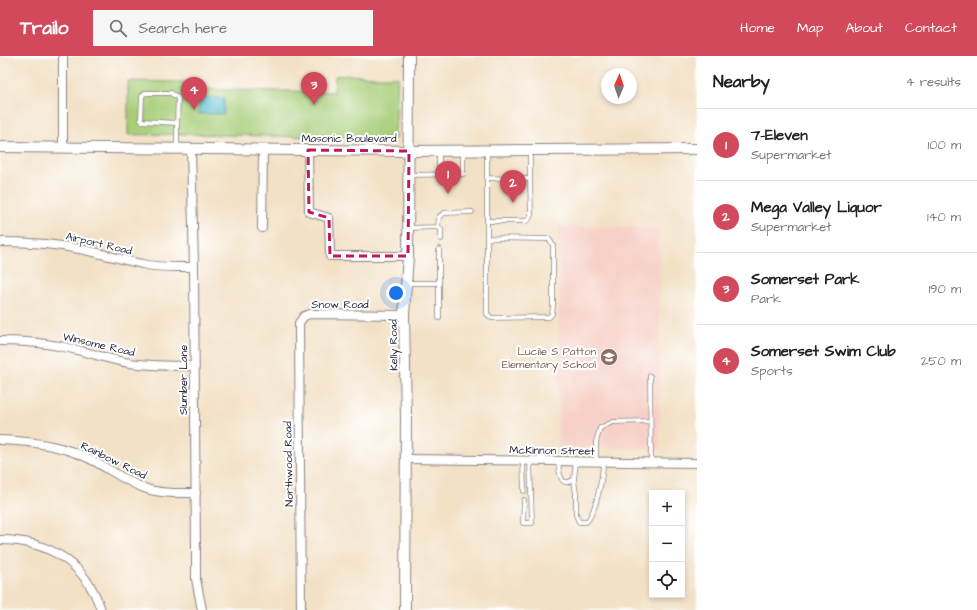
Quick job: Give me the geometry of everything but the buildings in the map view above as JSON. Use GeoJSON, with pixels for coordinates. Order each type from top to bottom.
{"type":"FeatureCollection","features":[{"type":"Feature","properties":{"kind":"street"},"geometry":{"type":"LineString","coordinates":[[63,56],[63,147]]}},
{"type":"Feature","properties":{"kind":"street","name":"Kelly Road"},"geometry":{"type":"LineString","coordinates":[[405,610],[406,459],[404,315],[408,256],[409,56]]}},
{"type":"Feature","properties":{"kind":"street","name":"Masonic Boulevard"},"geometry":{"type":"LineString","coordinates":[[0,147],[409,151],[697,149]]}},
{"type":"Feature","properties":{"kind":"street","name":"Slumber Lane"},"geometry":{"type":"LineString","coordinates":[[191,149],[194,267],[196,579],[202,610]]}},
{"type":"Feature","properties":{"kind":"street"},"geometry":{"type":"LineString","coordinates":[[262,228],[263,150]]}},
{"type":"Feature","properties":{"kind":"street"},"geometry":{"type":"LineString","coordinates":[[308,150],[309,212],[329,218],[330,256],[408,256]]}},
{"type":"Feature","properties":{"kind":"street","name":"Airport Road"},"geometry":{"type":"LineString","coordinates":[[0,242],[65,246],[91,251],[143,265],[162,267],[194,267]]}},
{"type":"Feature","properties":{"kind":"street","name":"Snow Road"},"geometry":{"type":"LineString","coordinates":[[302,318],[310,314],[404,315]]}},
{"type":"Feature","properties":{"kind":"street","name":"Northwood Road"},"geometry":{"type":"LineString","coordinates":[[300,610],[298,327],[302,318]]}},
{"type":"Feature","properties":{"kind":"street","name":"Winsome Road"},"geometry":{"type":"LineString","coordinates":[[0,341],[48,344],[130,363],[194,366]]}},
{"type":"Feature","properties":{"kind":"street","name":"Rainbow Road"},"geometry":{"type":"LineString","coordinates":[[0,440],[34,442],[64,449],[88,458],[144,488],[167,492],[196,493]]}},
{"type":"Feature","properties":{"kind":"street","name":"McKinnon Street"},"geometry":{"type":"LineString","coordinates":[[406,459],[697,463]]}},
{"type":"Feature","properties":{"kind":"street"},"geometry":{"type":"LineString","coordinates":[[0,540],[32,543],[55,552],[76,568],[94,591],[101,610]]}},
{"type":"Feature","properties":{"kind":"lane"},"geometry":{"type":"LineString","coordinates":[[177,123],[142,121],[142,96],[145,93],[172,93],[178,98],[177,149]]}},
{"type":"Feature","properties":{"kind":"lane"},"geometry":{"type":"LineString","coordinates":[[409,175],[464,174],[463,150]]}},
{"type":"Feature","properties":{"kind":"lane"},"geometry":{"type":"LineString","coordinates":[[487,150],[487,178],[487,221],[487,238],[487,314],[492,318],[549,317],[552,314],[553,306],[553,245],[549,239],[487,238]]}},
{"type":"Feature","properties":{"kind":"lane"},"geometry":{"type":"LineString","coordinates":[[487,221],[526,221],[529,219],[531,215],[530,150]]}},
{"type":"Feature","properties":{"kind":"lane"},"geometry":{"type":"LineString","coordinates":[[439,151],[439,175]]}},
{"type":"Feature","properties":{"kind":"lane"},"geometry":{"type":"LineString","coordinates":[[487,178],[530,179]]}},
{"type":"Feature","properties":{"kind":"lane"},"geometry":{"type":"LineString","coordinates":[[441,239],[441,229],[438,227],[439,217],[444,213],[472,212]]}},
{"type":"Feature","properties":{"kind":"lane"},"geometry":{"type":"LineString","coordinates":[[408,228],[438,227]]}},
{"type":"Feature","properties":{"kind":"lane"},"geometry":{"type":"LineString","coordinates":[[439,249],[439,318]]}},
{"type":"Feature","properties":{"kind":"lane"},"geometry":{"type":"LineString","coordinates":[[406,283],[439,283]]}},
{"type":"Feature","properties":{"kind":"lane"},"geometry":{"type":"LineString","coordinates":[[650,376],[651,462]]}},
{"type":"Feature","properties":{"kind":"lane"},"geometry":{"type":"LineString","coordinates":[[576,461],[574,479],[576,515],[579,522],[586,522],[589,520],[596,500],[603,473],[596,442],[600,428],[613,422],[650,421]]}},
{"type":"Feature","properties":{"kind":"lane"},"geometry":{"type":"LineString","coordinates":[[524,491],[527,461]]}},
{"type":"Feature","properties":{"kind":"lane"},"geometry":{"type":"LineString","coordinates":[[524,500],[524,523],[532,523],[527,461]]}},
{"type":"Feature","properties":{"kind":"lane"},"geometry":{"type":"LineString","coordinates":[[558,461],[561,480],[570,482],[574,479]]}},
{"type":"Feature","properties":{"kind":"highlighted area"},"geometry":{"type":"Polygon","coordinates":[[[308,150],[409,151],[408,256],[330,256],[329,218],[309,212],[308,150]]]}},
{"type":"Feature","properties":{"kind":"shaded area","name":"Lucile S Patton Elementary School"},"geometry":{"type":"Polygon","coordinates":[[[559,226],[659,228],[660,449],[558,446],[559,226]]]}},
{"type":"Feature","properties":{"kind":"green space"},"geometry":{"type":"Polygon","coordinates":[[[351,75],[398,77],[395,139],[183,134],[128,135],[128,81],[185,82],[186,89],[334,92],[335,76],[351,75]]]}},
{"type":"Feature","properties":{"kind":"water"},"geometry":{"type":"Polygon","coordinates":[[[199,97],[224,98],[224,114],[199,114],[199,97]]]}},
{"type":"Feature","properties":{"kind":"place","name":"Somerset Park"},"geometry":{"type":"Point","coordinates":[314,105]}},
{"type":"Feature","properties":{"kind":"place","name":"Somerset Swim Club"},"geometry":{"type":"Point","coordinates":[194,110]}},
{"type":"Feature","properties":{"kind":"place","name":"7-Eleven"},"geometry":{"type":"Point","coordinates":[448,194]}},
{"type":"Feature","properties":{"kind":"place","name":"Mega Valley Liquor"},"geometry":{"type":"Point","coordinates":[513,203]}},
{"type":"Feature","properties":{"kind":"place","name":"Lucile S Patton Elementary School"},"geometry":{"type":"Point","coordinates":[609,357]}}]}
